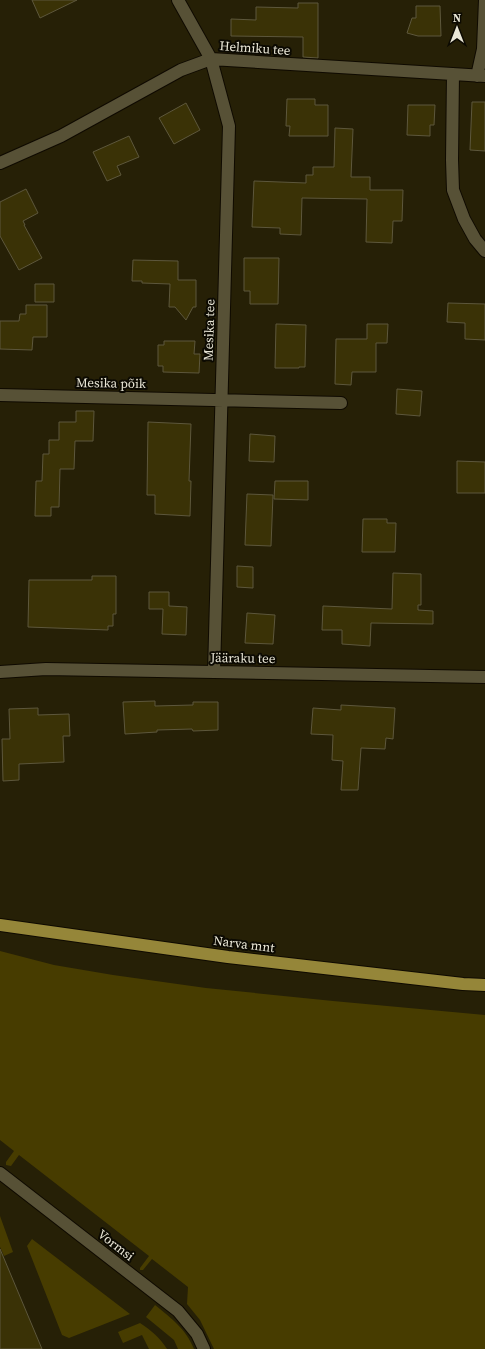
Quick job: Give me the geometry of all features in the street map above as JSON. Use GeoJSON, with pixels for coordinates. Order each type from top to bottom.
{"type":"FeatureCollection","features":[{"type":"Feature","properties":{"kind":"main road","name":"Narva mnt"},"geometry":{"type":"LineString","coordinates":[[0,925],[228,957],[463,984],[485,985]]}},
{"type":"Feature","properties":{"kind":"street","name":"Mesika tee"},"geometry":{"type":"LineString","coordinates":[[178,0],[211,59],[229,126],[214,672]]}},
{"type":"Feature","properties":{"kind":"street"},"geometry":{"type":"LineString","coordinates":[[481,76],[485,0]]}},
{"type":"Feature","properties":{"kind":"street","name":"Helmiku tee"},"geometry":{"type":"LineString","coordinates":[[0,163],[61,136],[181,70],[211,59],[481,76]]}},
{"type":"Feature","properties":{"kind":"street"},"geometry":{"type":"LineString","coordinates":[[453,74],[453,190],[464,219],[475,239],[485,251]]}},
{"type":"Feature","properties":{"kind":"street","name":"Mesika põik"},"geometry":{"type":"LineString","coordinates":[[0,395],[341,403]]}},
{"type":"Feature","properties":{"kind":"street","name":"Jääraku tee"},"geometry":{"type":"LineString","coordinates":[[0,672],[46,668],[485,677]]}},
{"type":"Feature","properties":{"kind":"street","name":"Vormsi"},"geometry":{"type":"LineString","coordinates":[[0,1173],[178,1311],[197,1334],[204,1349]]}},
{"type":"Feature","properties":{"kind":"shaded area"},"geometry":{"type":"Polygon","coordinates":[[[0,951],[54,965],[206,988],[485,1015],[485,1349],[214,1349],[200,1320],[187,1304],[188,1287],[152,1259],[143,1270],[140,1270],[149,1256],[19,1155],[11,1166],[6,1165],[6,1162],[14,1151],[0,1140],[0,951]]]}},
{"type":"Feature","properties":{"kind":"shaded area"},"geometry":{"type":"Polygon","coordinates":[[[0,1216],[13,1252],[4,1256],[0,1247],[0,1216]]]}},
{"type":"Feature","properties":{"kind":"shaded area"},"geometry":{"type":"Polygon","coordinates":[[[32,1239],[130,1314],[69,1338],[62,1335],[27,1246],[32,1239]]]}},
{"type":"Feature","properties":{"kind":"shaded area"},"geometry":{"type":"Polygon","coordinates":[[[155,1305],[182,1330],[194,1349],[178,1349],[174,1340],[146,1317],[155,1305]]]}},
{"type":"Feature","properties":{"kind":"shaded area"},"geometry":{"type":"Polygon","coordinates":[[[140,1323],[155,1334],[167,1349],[149,1349],[142,1335],[123,1343],[118,1332],[140,1323]]]}},
{"type":"Feature","properties":{"kind":"building"},"geometry":{"type":"Polygon","coordinates":[[[32,0],[77,0],[40,18],[32,0]]]}},
{"type":"Feature","properties":{"kind":"building"},"geometry":{"type":"Polygon","coordinates":[[[298,3],[318,3],[318,58],[303,57],[303,37],[231,36],[231,19],[256,20],[256,7],[298,8],[298,3]]]}},
{"type":"Feature","properties":{"kind":"building"},"geometry":{"type":"Polygon","coordinates":[[[416,6],[440,6],[441,36],[418,36],[407,33],[412,18],[416,18],[416,6]]]}},
{"type":"Feature","properties":{"kind":"building"},"geometry":{"type":"Polygon","coordinates":[[[287,99],[315,99],[315,105],[328,105],[328,136],[289,136],[290,126],[286,126],[287,99]]]}},
{"type":"Feature","properties":{"kind":"building"},"geometry":{"type":"Polygon","coordinates":[[[472,102],[485,102],[485,151],[470,150],[472,102]]]}},
{"type":"Feature","properties":{"kind":"building"},"geometry":{"type":"Polygon","coordinates":[[[186,103],[200,130],[174,144],[159,118],[186,103]]]}},
{"type":"Feature","properties":{"kind":"building"},"geometry":{"type":"Polygon","coordinates":[[[408,105],[435,105],[434,125],[430,125],[430,136],[407,135],[408,105]]]}},
{"type":"Feature","properties":{"kind":"building"},"geometry":{"type":"Polygon","coordinates":[[[335,128],[353,129],[351,177],[370,177],[370,190],[403,190],[402,221],[393,221],[392,243],[366,242],[367,199],[302,198],[301,235],[280,234],[280,228],[252,227],[254,181],[306,183],[306,175],[313,175],[313,167],[334,167],[335,128]]]}},
{"type":"Feature","properties":{"kind":"building"},"geometry":{"type":"Polygon","coordinates":[[[129,136],[139,157],[117,166],[121,175],[107,181],[93,152],[129,136]]]}},
{"type":"Feature","properties":{"kind":"building"},"geometry":{"type":"Polygon","coordinates":[[[26,189],[38,213],[23,221],[42,258],[19,270],[0,236],[0,202],[26,189]]]}},
{"type":"Feature","properties":{"kind":"building"},"geometry":{"type":"Polygon","coordinates":[[[244,258],[279,258],[278,304],[250,304],[250,291],[244,291],[244,258]]]}},
{"type":"Feature","properties":{"kind":"building"},"geometry":{"type":"Polygon","coordinates":[[[133,260],[178,261],[178,280],[196,280],[196,307],[193,307],[186,320],[175,307],[169,307],[170,284],[142,283],[142,281],[132,281],[133,260]]]}},
{"type":"Feature","properties":{"kind":"building"},"geometry":{"type":"Polygon","coordinates":[[[35,284],[54,284],[54,302],[35,302],[35,284]]]}},
{"type":"Feature","properties":{"kind":"building"},"geometry":{"type":"Polygon","coordinates":[[[448,303],[485,304],[485,340],[465,339],[465,323],[447,322],[448,303]]]}},
{"type":"Feature","properties":{"kind":"building"},"geometry":{"type":"Polygon","coordinates":[[[26,305],[47,305],[47,337],[33,337],[32,350],[0,349],[0,321],[19,321],[20,314],[26,314],[26,305]]]}},
{"type":"Feature","properties":{"kind":"building"},"geometry":{"type":"Polygon","coordinates":[[[276,324],[306,325],[305,367],[275,368],[276,324]]]}},
{"type":"Feature","properties":{"kind":"building"},"geometry":{"type":"Polygon","coordinates":[[[367,324],[388,324],[387,343],[376,343],[376,372],[352,372],[351,385],[335,384],[336,339],[367,339],[367,324]]]}},
{"type":"Feature","properties":{"kind":"building"},"geometry":{"type":"Polygon","coordinates":[[[164,341],[195,341],[194,354],[200,354],[199,373],[163,372],[163,366],[158,366],[158,345],[164,345],[164,341]]]}},
{"type":"Feature","properties":{"kind":"building"},"geometry":{"type":"Polygon","coordinates":[[[397,389],[422,391],[420,416],[396,414],[397,389]]]}},
{"type":"Feature","properties":{"kind":"building"},"geometry":{"type":"Polygon","coordinates":[[[76,411],[94,411],[93,441],[75,441],[74,469],[60,469],[59,507],[51,507],[51,516],[35,516],[36,481],[42,481],[43,454],[49,454],[49,440],[59,440],[59,422],[76,422],[76,411]]]}},
{"type":"Feature","properties":{"kind":"building"},"geometry":{"type":"Polygon","coordinates":[[[148,422],[191,424],[189,481],[191,481],[190,516],[155,514],[155,495],[147,495],[148,422]]]}},
{"type":"Feature","properties":{"kind":"building"},"geometry":{"type":"Polygon","coordinates":[[[250,434],[275,436],[274,462],[249,461],[250,434]]]}},
{"type":"Feature","properties":{"kind":"building"},"geometry":{"type":"Polygon","coordinates":[[[457,461],[485,462],[485,493],[457,493],[457,461]]]}},
{"type":"Feature","properties":{"kind":"building"},"geometry":{"type":"Polygon","coordinates":[[[275,481],[308,481],[308,500],[274,499],[275,481]]]}},
{"type":"Feature","properties":{"kind":"building"},"geometry":{"type":"Polygon","coordinates":[[[247,494],[273,495],[271,546],[245,545],[247,494]]]}},
{"type":"Feature","properties":{"kind":"building"},"geometry":{"type":"Polygon","coordinates":[[[363,519],[387,519],[387,523],[396,523],[395,552],[362,552],[363,519]]]}},
{"type":"Feature","properties":{"kind":"building"},"geometry":{"type":"Polygon","coordinates":[[[237,566],[253,567],[253,588],[237,587],[237,566]]]}},
{"type":"Feature","properties":{"kind":"building"},"geometry":{"type":"Polygon","coordinates":[[[393,573],[421,574],[421,605],[418,605],[418,610],[433,611],[433,624],[371,623],[370,646],[342,644],[342,630],[322,630],[323,606],[392,609],[393,573]]]}},
{"type":"Feature","properties":{"kind":"building"},"geometry":{"type":"Polygon","coordinates":[[[92,576],[116,576],[116,614],[113,614],[113,626],[108,626],[108,630],[28,627],[29,580],[92,580],[92,576]]]}},
{"type":"Feature","properties":{"kind":"building"},"geometry":{"type":"Polygon","coordinates":[[[149,592],[169,592],[169,606],[187,607],[186,635],[162,634],[163,609],[149,609],[149,592]]]}},
{"type":"Feature","properties":{"kind":"building"},"geometry":{"type":"Polygon","coordinates":[[[247,613],[275,615],[273,644],[245,643],[247,613]]]}},
{"type":"Feature","properties":{"kind":"building"},"geometry":{"type":"Polygon","coordinates":[[[155,701],[155,706],[193,705],[193,702],[218,702],[218,730],[157,730],[157,732],[125,734],[123,702],[155,701]]]}},
{"type":"Feature","properties":{"kind":"building"},"geometry":{"type":"Polygon","coordinates":[[[341,705],[395,708],[393,739],[386,738],[385,749],[361,748],[358,790],[341,790],[343,761],[332,760],[333,735],[311,734],[313,708],[341,710],[341,705]]]}},
{"type":"Feature","properties":{"kind":"building"},"geometry":{"type":"Polygon","coordinates":[[[38,708],[38,715],[69,714],[70,736],[63,736],[64,762],[19,764],[19,780],[3,781],[2,739],[10,739],[9,709],[38,708]]]}},
{"type":"Feature","properties":{"kind":"building"},"geometry":{"type":"Polygon","coordinates":[[[0,1249],[42,1349],[0,1349],[0,1249]]]}}]}
